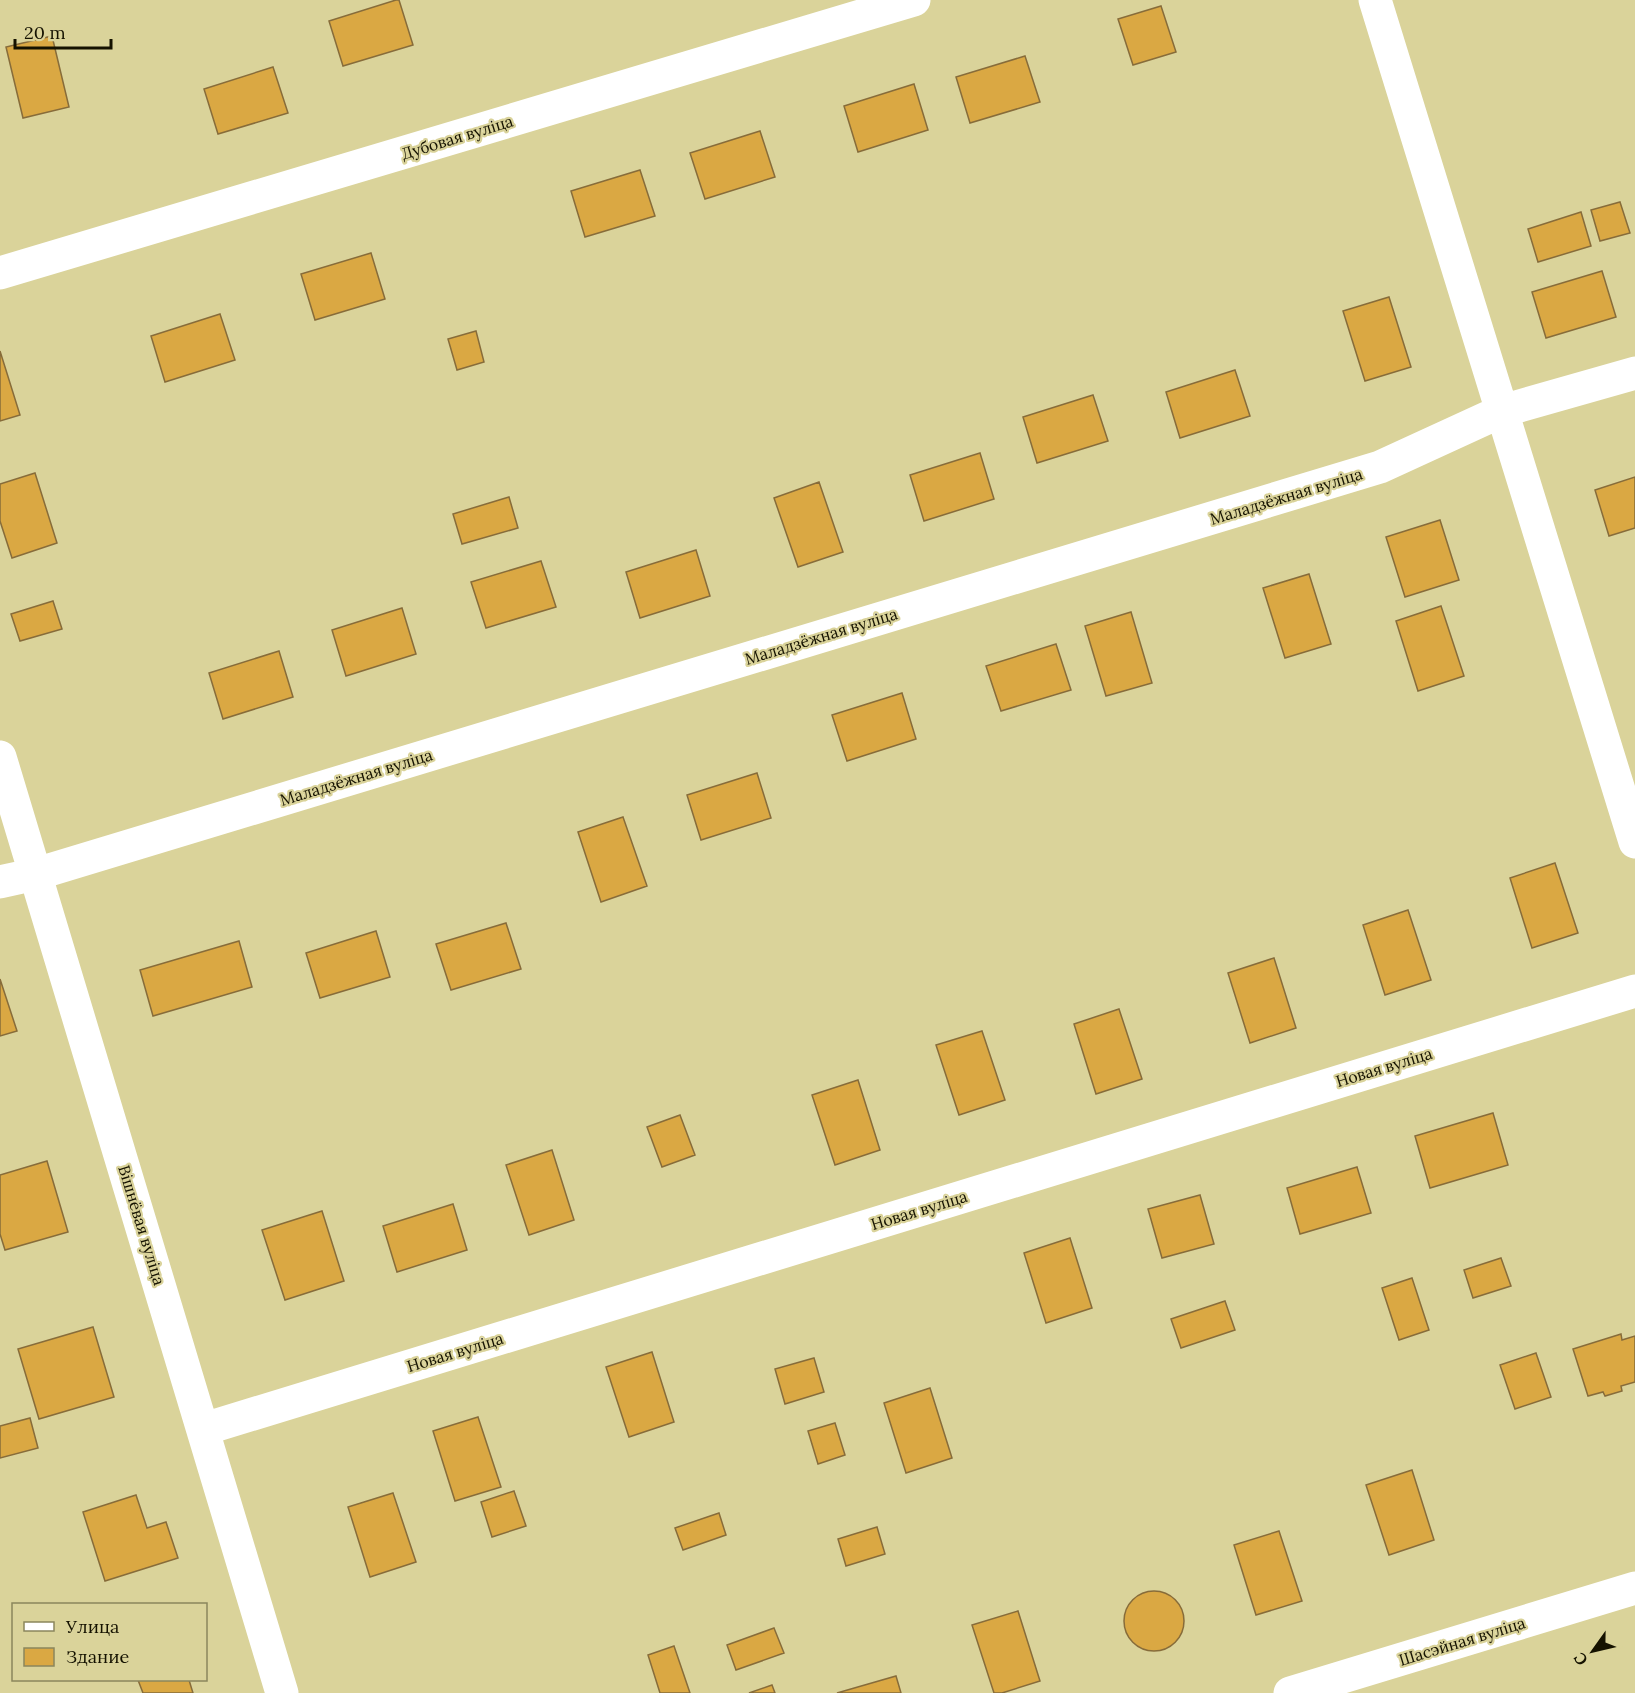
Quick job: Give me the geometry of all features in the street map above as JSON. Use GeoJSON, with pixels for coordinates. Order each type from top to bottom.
{"type":"FeatureCollection","features":[{"type":"Feature","properties":{"kind":"street","name":"Дубовая вуліца"},"geometry":{"type":"LineString","coordinates":[[0,273],[914,0]]}},
{"type":"Feature","properties":{"kind":"street"},"geometry":{"type":"LineString","coordinates":[[1375,0],[1635,842]]}},
{"type":"Feature","properties":{"kind":"street","name":"Маладзёжная вуліца"},"geometry":{"type":"LineString","coordinates":[[0,882],[36,874],[1380,467],[1502,411],[1635,373]]}},
{"type":"Feature","properties":{"kind":"street","name":"Вішнёвая вуліца"},"geometry":{"type":"LineString","coordinates":[[0,757],[282,1693]]}},
{"type":"Feature","properties":{"kind":"street","name":"Новая вуліца"},"geometry":{"type":"LineString","coordinates":[[204,1429],[1635,991]]}},
{"type":"Feature","properties":{"kind":"street","name":"Шасэйная вуліца"},"geometry":{"type":"LineString","coordinates":[[1290,1693],[1635,1588]]}},
{"type":"Feature","properties":{"kind":"building"},"geometry":{"type":"Polygon","coordinates":[[[399,0],[413,45],[343,66],[329,21],[399,0]]]}},
{"type":"Feature","properties":{"kind":"building"},"geometry":{"type":"Polygon","coordinates":[[[1161,6],[1176,52],[1133,65],[1118,19],[1161,6]]]}},
{"type":"Feature","properties":{"kind":"building"},"geometry":{"type":"Polygon","coordinates":[[[52,36],[69,107],[23,118],[6,47],[52,36]]]}},
{"type":"Feature","properties":{"kind":"building"},"geometry":{"type":"Polygon","coordinates":[[[1025,56],[1040,102],[970,123],[956,77],[1025,56]]]}},
{"type":"Feature","properties":{"kind":"building"},"geometry":{"type":"Polygon","coordinates":[[[273,67],[288,113],[218,134],[204,89],[273,67]]]}},
{"type":"Feature","properties":{"kind":"building"},"geometry":{"type":"Polygon","coordinates":[[[914,84],[928,130],[858,152],[844,106],[914,84]]]}},
{"type":"Feature","properties":{"kind":"building"},"geometry":{"type":"Polygon","coordinates":[[[760,131],[775,177],[705,199],[690,153],[760,131]]]}},
{"type":"Feature","properties":{"kind":"building"},"geometry":{"type":"Polygon","coordinates":[[[640,170],[655,216],[585,237],[571,191],[640,170]]]}},
{"type":"Feature","properties":{"kind":"building"},"geometry":{"type":"Polygon","coordinates":[[[1620,202],[1630,233],[1600,241],[1591,210],[1620,202]]]}},
{"type":"Feature","properties":{"kind":"building"},"geometry":{"type":"Polygon","coordinates":[[[1581,212],[1591,246],[1538,262],[1528,229],[1581,212]]]}},
{"type":"Feature","properties":{"kind":"building"},"geometry":{"type":"Polygon","coordinates":[[[371,253],[385,299],[315,320],[301,274],[371,253]]]}},
{"type":"Feature","properties":{"kind":"building"},"geometry":{"type":"Polygon","coordinates":[[[1602,271],[1616,317],[1546,338],[1532,292],[1602,271]]]}},
{"type":"Feature","properties":{"kind":"building"},"geometry":{"type":"Polygon","coordinates":[[[1389,297],[1411,367],[1365,381],[1343,311],[1389,297]]]}},
{"type":"Feature","properties":{"kind":"building"},"geometry":{"type":"Polygon","coordinates":[[[220,314],[235,360],[165,382],[151,336],[220,314]]]}},
{"type":"Feature","properties":{"kind":"building"},"geometry":{"type":"Polygon","coordinates":[[[476,331],[484,362],[457,370],[448,339],[476,331]]]}},
{"type":"Feature","properties":{"kind":"building"},"geometry":{"type":"Polygon","coordinates":[[[0,351],[20,415],[0,421],[0,351]]]}},
{"type":"Feature","properties":{"kind":"building"},"geometry":{"type":"Polygon","coordinates":[[[1235,370],[1250,416],[1180,438],[1166,392],[1235,370]]]}},
{"type":"Feature","properties":{"kind":"building"},"geometry":{"type":"Polygon","coordinates":[[[1093,395],[1108,441],[1037,463],[1023,417],[1093,395]]]}},
{"type":"Feature","properties":{"kind":"building"},"geometry":{"type":"Polygon","coordinates":[[[980,453],[994,499],[924,521],[910,475],[980,453]]]}},
{"type":"Feature","properties":{"kind":"building"},"geometry":{"type":"Polygon","coordinates":[[[35,473],[57,543],[12,558],[0,521],[0,484],[35,473]]]}},
{"type":"Feature","properties":{"kind":"building"},"geometry":{"type":"Polygon","coordinates":[[[1635,477],[1635,528],[1609,536],[1595,490],[1635,477]]]}},
{"type":"Feature","properties":{"kind":"building"},"geometry":{"type":"Polygon","coordinates":[[[819,482],[843,552],[798,567],[774,498],[819,482]]]}},
{"type":"Feature","properties":{"kind":"building"},"geometry":{"type":"Polygon","coordinates":[[[509,497],[518,528],[462,544],[453,514],[509,497]]]}},
{"type":"Feature","properties":{"kind":"building"},"geometry":{"type":"Polygon","coordinates":[[[1440,520],[1459,580],[1405,597],[1386,537],[1440,520]]]}},
{"type":"Feature","properties":{"kind":"building"},"geometry":{"type":"Polygon","coordinates":[[[696,550],[710,596],[640,618],[626,572],[696,550]]]}},
{"type":"Feature","properties":{"kind":"building"},"geometry":{"type":"Polygon","coordinates":[[[541,561],[556,607],[486,628],[471,582],[541,561]]]}},
{"type":"Feature","properties":{"kind":"building"},"geometry":{"type":"Polygon","coordinates":[[[1309,574],[1331,644],[1285,658],[1263,588],[1309,574]]]}},
{"type":"Feature","properties":{"kind":"building"},"geometry":{"type":"Polygon","coordinates":[[[53,601],[62,629],[20,641],[11,614],[53,601]]]}},
{"type":"Feature","properties":{"kind":"building"},"geometry":{"type":"Polygon","coordinates":[[[1441,606],[1464,676],[1418,691],[1396,621],[1441,606]]]}},
{"type":"Feature","properties":{"kind":"building"},"geometry":{"type":"Polygon","coordinates":[[[402,608],[416,654],[346,676],[332,630],[402,608]]]}},
{"type":"Feature","properties":{"kind":"building"},"geometry":{"type":"Polygon","coordinates":[[[1131,612],[1152,683],[1106,696],[1085,626],[1131,612]]]}},
{"type":"Feature","properties":{"kind":"building"},"geometry":{"type":"Polygon","coordinates":[[[1056,644],[1071,690],[1001,711],[986,666],[1056,644]]]}},
{"type":"Feature","properties":{"kind":"building"},"geometry":{"type":"Polygon","coordinates":[[[279,651],[293,697],[223,719],[209,673],[279,651]]]}},
{"type":"Feature","properties":{"kind":"building"},"geometry":{"type":"Polygon","coordinates":[[[902,693],[916,739],[847,761],[832,715],[902,693]]]}},
{"type":"Feature","properties":{"kind":"building"},"geometry":{"type":"Polygon","coordinates":[[[757,773],[771,818],[701,840],[687,795],[757,773]]]}},
{"type":"Feature","properties":{"kind":"building"},"geometry":{"type":"Polygon","coordinates":[[[623,817],[647,886],[601,902],[578,832],[623,817]]]}},
{"type":"Feature","properties":{"kind":"building"},"geometry":{"type":"Polygon","coordinates":[[[1555,863],[1578,933],[1532,948],[1510,878],[1555,863]]]}},
{"type":"Feature","properties":{"kind":"building"},"geometry":{"type":"Polygon","coordinates":[[[1408,910],[1431,980],[1385,995],[1363,925],[1408,910]]]}},
{"type":"Feature","properties":{"kind":"building"},"geometry":{"type":"Polygon","coordinates":[[[506,923],[521,969],[451,990],[436,944],[506,923]]]}},
{"type":"Feature","properties":{"kind":"building"},"geometry":{"type":"Polygon","coordinates":[[[376,931],[390,977],[320,998],[306,953],[376,931]]]}},
{"type":"Feature","properties":{"kind":"building"},"geometry":{"type":"Polygon","coordinates":[[[239,941],[252,987],[153,1016],[140,970],[239,941]]]}},
{"type":"Feature","properties":{"kind":"building"},"geometry":{"type":"Polygon","coordinates":[[[1274,958],[1296,1028],[1250,1043],[1228,973],[1274,958]]]}},
{"type":"Feature","properties":{"kind":"building"},"geometry":{"type":"Polygon","coordinates":[[[0,979],[17,1031],[0,1036],[0,979]]]}},
{"type":"Feature","properties":{"kind":"building"},"geometry":{"type":"Polygon","coordinates":[[[1119,1009],[1142,1079],[1096,1094],[1074,1024],[1119,1009]]]}},
{"type":"Feature","properties":{"kind":"building"},"geometry":{"type":"Polygon","coordinates":[[[982,1031],[1005,1100],[959,1115],[936,1045],[982,1031]]]}},
{"type":"Feature","properties":{"kind":"building"},"geometry":{"type":"Polygon","coordinates":[[[858,1080],[880,1150],[835,1165],[812,1095],[858,1080]]]}},
{"type":"Feature","properties":{"kind":"building"},"geometry":{"type":"Polygon","coordinates":[[[1493,1113],[1508,1165],[1430,1188],[1415,1136],[1493,1113]]]}},
{"type":"Feature","properties":{"kind":"building"},"geometry":{"type":"Polygon","coordinates":[[[680,1115],[695,1155],[662,1167],[647,1127],[680,1115]]]}},
{"type":"Feature","properties":{"kind":"building"},"geometry":{"type":"Polygon","coordinates":[[[552,1150],[574,1220],[529,1235],[506,1165],[552,1150]]]}},
{"type":"Feature","properties":{"kind":"building"},"geometry":{"type":"Polygon","coordinates":[[[47,1161],[68,1232],[5,1250],[0,1234],[0,1175],[47,1161]]]}},
{"type":"Feature","properties":{"kind":"building"},"geometry":{"type":"Polygon","coordinates":[[[1357,1167],[1371,1213],[1300,1234],[1287,1188],[1357,1167]]]}},
{"type":"Feature","properties":{"kind":"building"},"geometry":{"type":"Polygon","coordinates":[[[1200,1195],[1214,1244],[1162,1258],[1148,1209],[1200,1195]]]}},
{"type":"Feature","properties":{"kind":"building"},"geometry":{"type":"Polygon","coordinates":[[[453,1204],[467,1250],[397,1272],[383,1226],[453,1204]]]}},
{"type":"Feature","properties":{"kind":"building"},"geometry":{"type":"Polygon","coordinates":[[[322,1211],[344,1281],[285,1300],[262,1230],[322,1211]]]}},
{"type":"Feature","properties":{"kind":"building"},"geometry":{"type":"Polygon","coordinates":[[[1070,1238],[1092,1308],[1046,1323],[1024,1253],[1070,1238]]]}},
{"type":"Feature","properties":{"kind":"building"},"geometry":{"type":"Polygon","coordinates":[[[1501,1258],[1511,1286],[1473,1298],[1464,1270],[1501,1258]]]}},
{"type":"Feature","properties":{"kind":"building"},"geometry":{"type":"Polygon","coordinates":[[[1412,1278],[1429,1330],[1399,1340],[1382,1288],[1412,1278]]]}},
{"type":"Feature","properties":{"kind":"building"},"geometry":{"type":"Polygon","coordinates":[[[1225,1301],[1235,1330],[1181,1348],[1171,1319],[1225,1301]]]}},
{"type":"Feature","properties":{"kind":"building"},"geometry":{"type":"Polygon","coordinates":[[[93,1327],[114,1397],[39,1419],[18,1349],[93,1327]]]}},
{"type":"Feature","properties":{"kind":"building"},"geometry":{"type":"Polygon","coordinates":[[[1621,1334],[1622,1340],[1635,1336],[1635,1382],[1621,1386],[1622,1391],[1605,1396],[1603,1392],[1588,1396],[1573,1349],[1621,1334]]]}},
{"type":"Feature","properties":{"kind":"building"},"geometry":{"type":"Polygon","coordinates":[[[652,1352],[674,1422],[629,1437],[606,1367],[652,1352]]]}},
{"type":"Feature","properties":{"kind":"building"},"geometry":{"type":"Polygon","coordinates":[[[1536,1353],[1551,1397],[1515,1409],[1500,1365],[1536,1353]]]}},
{"type":"Feature","properties":{"kind":"building"},"geometry":{"type":"Polygon","coordinates":[[[814,1358],[824,1392],[785,1404],[775,1369],[814,1358]]]}},
{"type":"Feature","properties":{"kind":"building"},"geometry":{"type":"Polygon","coordinates":[[[930,1388],[952,1458],[906,1473],[884,1403],[930,1388]]]}},
{"type":"Feature","properties":{"kind":"building"},"geometry":{"type":"Polygon","coordinates":[[[478,1417],[501,1487],[455,1501],[433,1431],[478,1417]]]}},
{"type":"Feature","properties":{"kind":"building"},"geometry":{"type":"Polygon","coordinates":[[[30,1418],[38,1448],[0,1458],[0,1426],[30,1418]]]}},
{"type":"Feature","properties":{"kind":"building"},"geometry":{"type":"Polygon","coordinates":[[[835,1423],[845,1455],[818,1464],[808,1431],[835,1423]]]}},
{"type":"Feature","properties":{"kind":"building"},"geometry":{"type":"Polygon","coordinates":[[[1412,1470],[1434,1540],[1389,1555],[1366,1485],[1412,1470]]]}},
{"type":"Feature","properties":{"kind":"building"},"geometry":{"type":"Polygon","coordinates":[[[514,1491],[526,1526],[492,1537],[481,1502],[514,1491]]]}},
{"type":"Feature","properties":{"kind":"building"},"geometry":{"type":"Polygon","coordinates":[[[393,1493],[416,1562],[370,1577],[348,1507],[393,1493]]]}},
{"type":"Feature","properties":{"kind":"building"},"geometry":{"type":"Polygon","coordinates":[[[136,1495],[147,1528],[166,1522],[178,1558],[105,1581],[83,1512],[136,1495]]]}},
{"type":"Feature","properties":{"kind":"building"},"geometry":{"type":"Polygon","coordinates":[[[719,1513],[726,1535],[683,1550],[675,1528],[719,1513]]]}},
{"type":"Feature","properties":{"kind":"building"},"geometry":{"type":"Polygon","coordinates":[[[877,1527],[885,1554],[846,1566],[838,1539],[877,1527]]]}},
{"type":"Feature","properties":{"kind":"building"},"geometry":{"type":"Polygon","coordinates":[[[1279,1531],[1302,1601],[1256,1615],[1234,1545],[1279,1531]]]}},
{"type":"Feature","properties":{"kind":"building"},"geometry":{"type":"Polygon","coordinates":[[[1154,1591],[1171,1596],[1179,1604],[1184,1621],[1179,1638],[1171,1646],[1154,1651],[1137,1646],[1129,1638],[1124,1621],[1129,1604],[1137,1596],[1154,1591]]]}},
{"type":"Feature","properties":{"kind":"building"},"geometry":{"type":"Polygon","coordinates":[[[1018,1611],[1040,1681],[1002,1693],[994,1693],[972,1625],[1018,1611]]]}},
{"type":"Feature","properties":{"kind":"building"},"geometry":{"type":"Polygon","coordinates":[[[774,1628],[784,1653],[736,1670],[727,1645],[774,1628]]]}},
{"type":"Feature","properties":{"kind":"building"},"geometry":{"type":"Polygon","coordinates":[[[674,1646],[690,1693],[660,1693],[648,1655],[674,1646]]]}},
{"type":"Feature","properties":{"kind":"building"},"geometry":{"type":"Polygon","coordinates":[[[896,1676],[901,1693],[837,1693],[896,1676]]]}},
{"type":"Feature","properties":{"kind":"building"},"geometry":{"type":"Polygon","coordinates":[[[138,1681],[189,1681],[193,1693],[143,1693],[138,1681]]]}},
{"type":"Feature","properties":{"kind":"building"},"geometry":{"type":"Polygon","coordinates":[[[772,1685],[775,1693],[749,1693],[772,1685]]]}}]}
